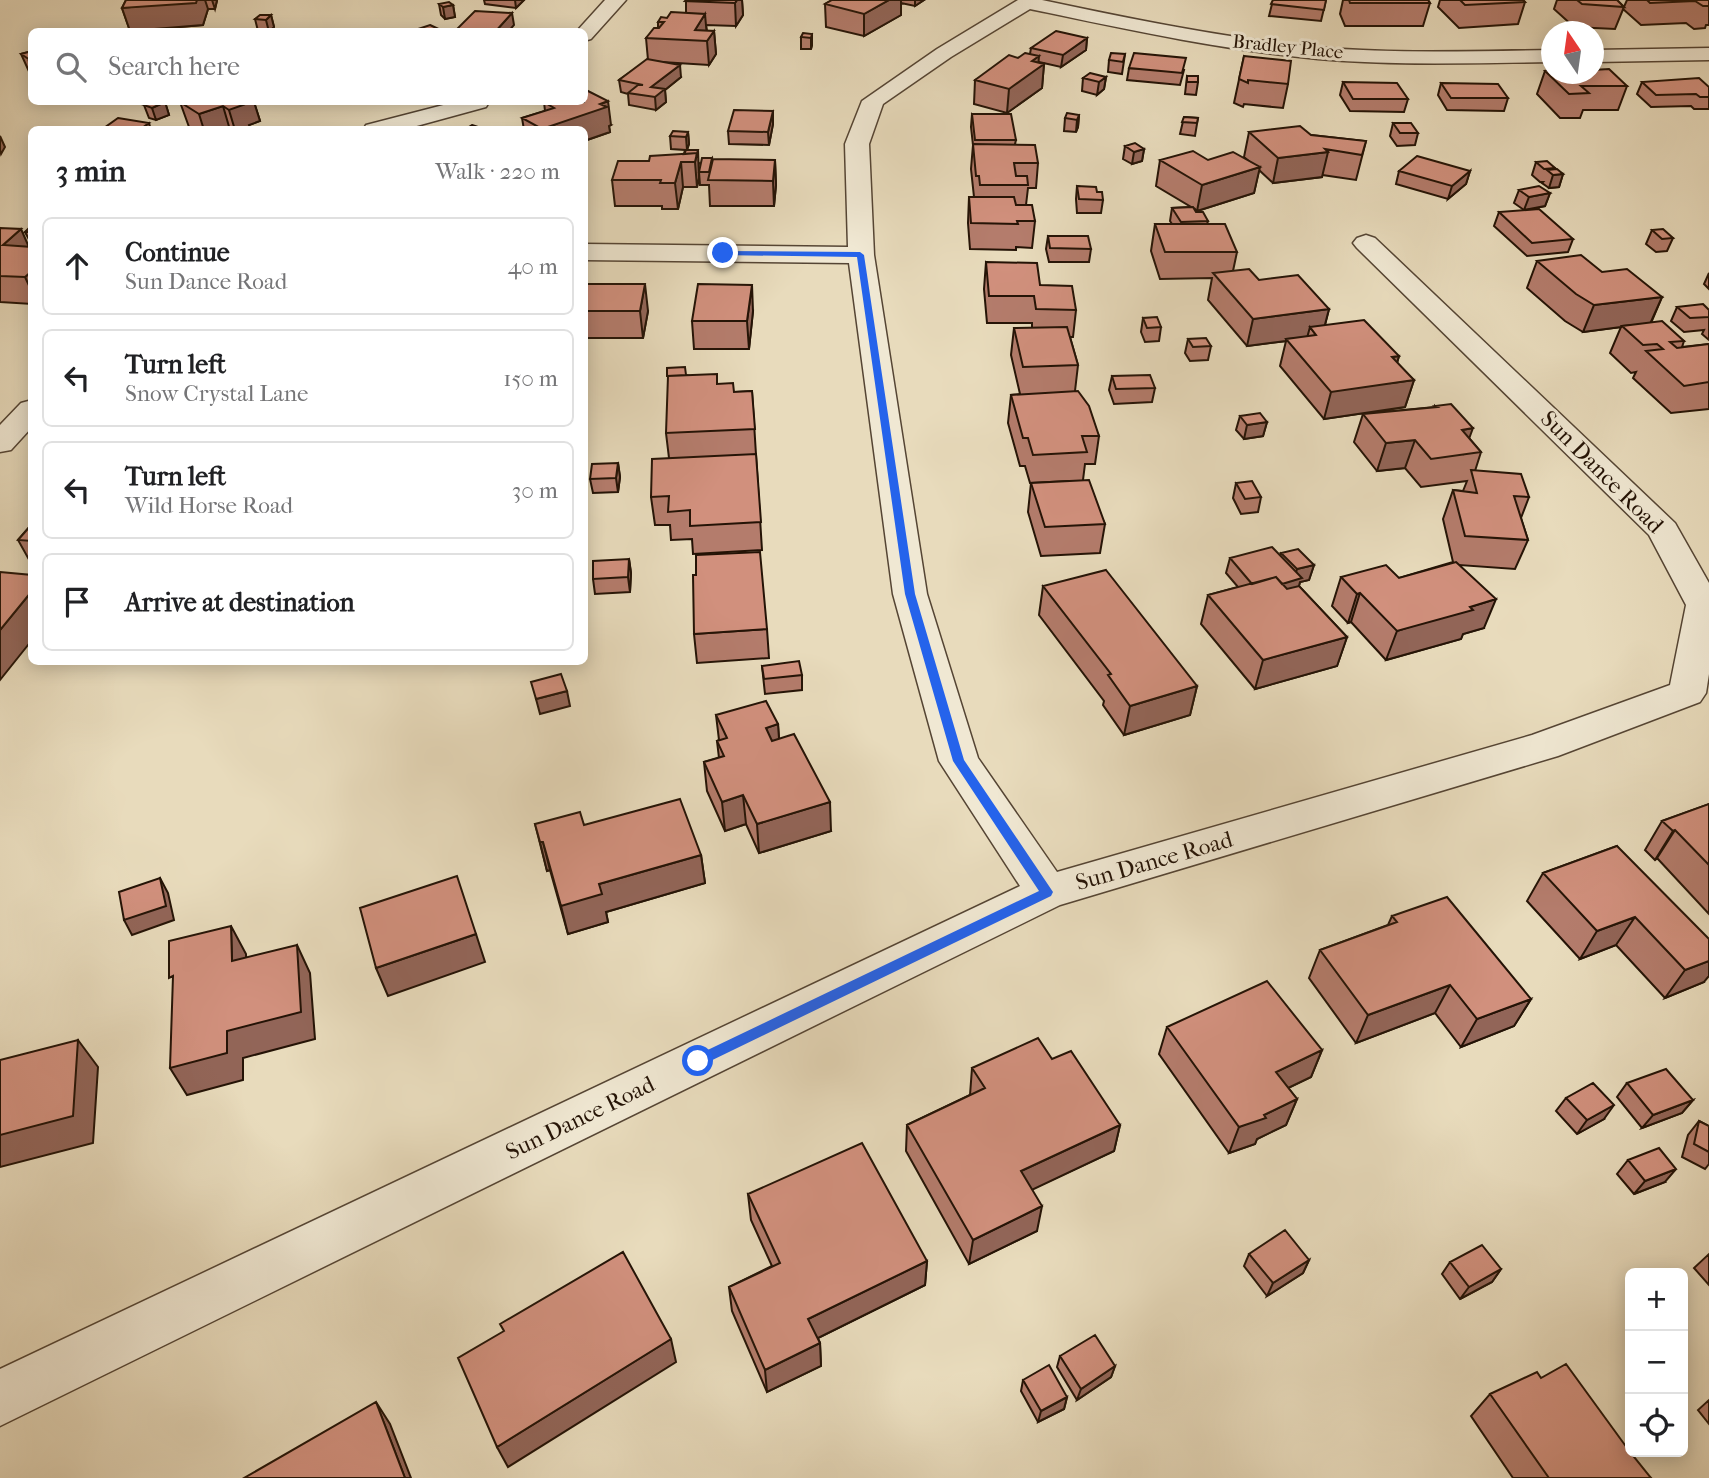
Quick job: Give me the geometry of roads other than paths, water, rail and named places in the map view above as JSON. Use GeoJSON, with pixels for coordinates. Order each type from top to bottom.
{"type":"FeatureCollection","features":[{"type":"Feature","properties":{"kind":"street"},"geometry":{"type":"LineString","coordinates":[[588,31],[617,0]]}},
{"type":"Feature","properties":{"kind":"street"},"geometry":{"type":"LineString","coordinates":[[1030,2],[944,53],[873,101],[857,144],[860,255],[910,594],[959,761],[1047,892]]}},
{"type":"Feature","properties":{"kind":"street","name":"Bradley Place"},"geometry":{"type":"LineString","coordinates":[[1030,2],[1192,37],[1318,53],[1447,58],[1541,56]]}},
{"type":"Feature","properties":{"kind":"street"},"geometry":{"type":"LineString","coordinates":[[1604,55],[1709,54]]}},
{"type":"Feature","properties":{"kind":"street"},"geometry":{"type":"LineString","coordinates":[[389,126],[467,105]]}},
{"type":"Feature","properties":{"kind":"street","name":"Sun Dance Road"},"geometry":{"type":"LineString","coordinates":[[0,1398],[1047,892],[1544,746],[1687,694],[1704,606],[1663,530],[1366,243]]}},
{"type":"Feature","properties":{"kind":"street"},"geometry":{"type":"LineString","coordinates":[[588,252],[860,255]]}},
{"type":"Feature","properties":{"kind":"street"},"geometry":{"type":"LineString","coordinates":[[0,443],[28,413]]}}]}
